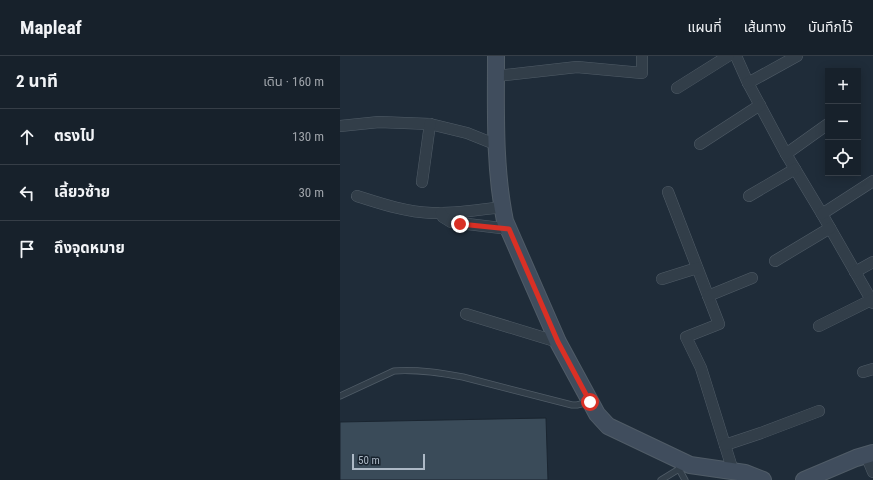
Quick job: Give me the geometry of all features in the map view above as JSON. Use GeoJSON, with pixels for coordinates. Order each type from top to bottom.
{"type":"FeatureCollection","features":[{"type":"Feature","properties":{"kind":"street"},"geometry":{"type":"LineString","coordinates":[[496,56],[497,160],[505,221],[558,342],[597,414],[608,426],[678,464],[745,473],[763,480]]}},
{"type":"Feature","properties":{"kind":"street"},"geometry":{"type":"LineString","coordinates":[[496,76],[577,67],[642,73],[642,56]]}},
{"type":"Feature","properties":{"kind":"street"},"geometry":{"type":"LineString","coordinates":[[677,88],[728,56]]}},
{"type":"Feature","properties":{"kind":"street"},"geometry":{"type":"LineString","coordinates":[[736,56],[748,83],[786,154],[856,272],[872,302],[819,326]]}},
{"type":"Feature","properties":{"kind":"street"},"geometry":{"type":"LineString","coordinates":[[748,83],[797,56]]}},
{"type":"Feature","properties":{"kind":"street"},"geometry":{"type":"LineString","coordinates":[[700,144],[760,105]]}},
{"type":"Feature","properties":{"kind":"street"},"geometry":{"type":"LineString","coordinates":[[340,126],[379,122],[430,124],[467,133],[497,145]]}},
{"type":"Feature","properties":{"kind":"street"},"geometry":{"type":"LineString","coordinates":[[422,182],[430,124]]}},
{"type":"Feature","properties":{"kind":"street"},"geometry":{"type":"LineString","coordinates":[[786,154],[825,126]]}},
{"type":"Feature","properties":{"kind":"street"},"geometry":{"type":"LineString","coordinates":[[749,196],[795,169]]}},
{"type":"Feature","properties":{"kind":"street"},"geometry":{"type":"LineString","coordinates":[[822,214],[873,181]]}},
{"type":"Feature","properties":{"kind":"street"},"geometry":{"type":"LineString","coordinates":[[668,192],[719,324],[686,336],[701,368],[733,472]]}},
{"type":"Feature","properties":{"kind":"street"},"geometry":{"type":"LineString","coordinates":[[357,196],[397,208],[432,213],[473,211],[502,207]]}},
{"type":"Feature","properties":{"kind":"street"},"geometry":{"type":"LineString","coordinates":[[441,213],[443,217],[451,222],[509,229]]}},
{"type":"Feature","properties":{"kind":"street"},"geometry":{"type":"LineString","coordinates":[[775,261],[830,228]]}},
{"type":"Feature","properties":{"kind":"street"},"geometry":{"type":"LineString","coordinates":[[856,272],[873,262]]}},
{"type":"Feature","properties":{"kind":"street"},"geometry":{"type":"LineString","coordinates":[[662,279],[697,268]]}},
{"type":"Feature","properties":{"kind":"street"},"geometry":{"type":"LineString","coordinates":[[708,296],[752,278]]}},
{"type":"Feature","properties":{"kind":"street"},"geometry":{"type":"LineString","coordinates":[[466,314],[558,342]]}},
{"type":"Feature","properties":{"kind":"street"},"geometry":{"type":"LineString","coordinates":[[725,445],[761,434],[819,411]]}},
{"type":"Feature","properties":{"kind":"street"},"geometry":{"type":"LineString","coordinates":[[804,480],[870,454],[873,472]]}},
{"type":"Feature","properties":{"kind":"lane"},"geometry":{"type":"LineString","coordinates":[[340,396],[394,371],[402,370],[463,377],[572,405],[590,402]]}},
{"type":"Feature","properties":{"kind":"lane"},"geometry":{"type":"LineString","coordinates":[[661,480],[678,464],[685,480]]}},
{"type":"Feature","properties":{"kind":"building"},"geometry":{"type":"Polygon","coordinates":[[[546,418],[548,480],[340,480],[340,422],[546,418]]]}},
{"type":"Feature","properties":{"kind":"route"},"geometry":{"type":"LineString","coordinates":[[460,224],[509,229],[558,342],[590,402]]}}]}
